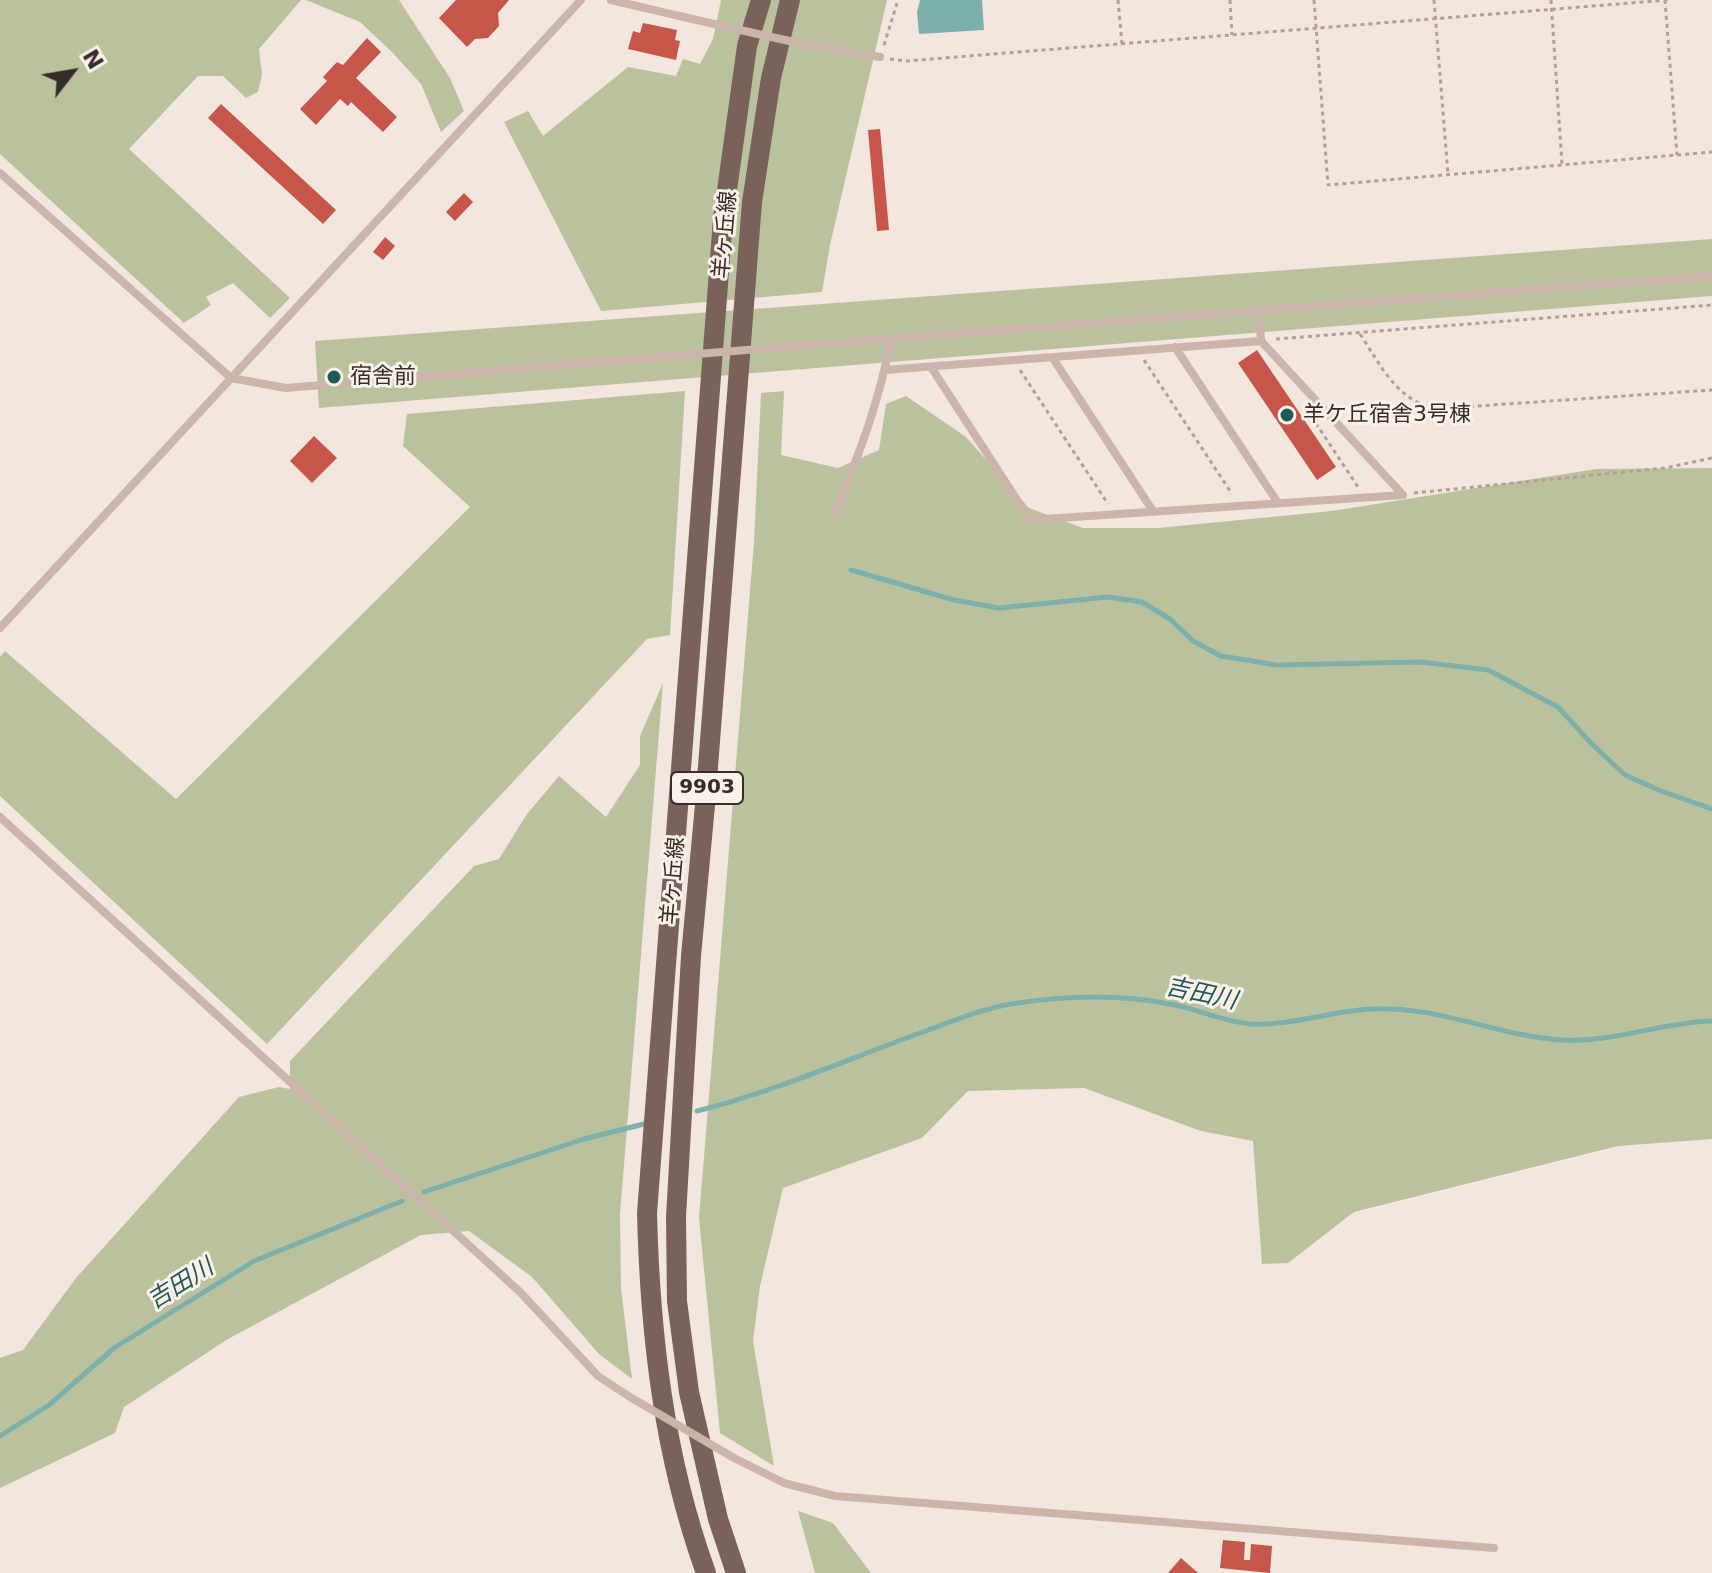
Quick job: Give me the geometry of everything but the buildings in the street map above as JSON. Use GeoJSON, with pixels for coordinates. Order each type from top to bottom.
{"type":"FeatureCollection","features":[{"type":"Feature","properties":{"kind":"main road","name":"羊ヶ丘線"},"geometry":{"type":"LineString","coordinates":[[706,1573],[692,1534],[670,1443],[655,1356],[647,1213],[723,219],[747,46],[761,0]]}},
{"type":"Feature","properties":{"kind":"main road","name":"羊ヶ丘線"},"geometry":{"type":"LineString","coordinates":[[736,1573],[718,1519],[689,1392],[677,1301],[676,1203],[690,971],[752,202],[771,78],[790,0]]}},
{"type":"Feature","properties":{"kind":"lane"},"geometry":{"type":"LineString","coordinates":[[0,628],[581,0]]}},
{"type":"Feature","properties":{"kind":"lane"},"geometry":{"type":"LineString","coordinates":[[611,0],[807,45],[880,57]]}},
{"type":"Feature","properties":{"kind":"lane"},"geometry":{"type":"LineString","coordinates":[[0,173],[231,378],[286,388],[891,338],[1712,276]]}},
{"type":"Feature","properties":{"kind":"lane"},"geometry":{"type":"LineString","coordinates":[[1259,310],[1261,341],[1403,495]]}},
{"type":"Feature","properties":{"kind":"lane"},"geometry":{"type":"LineString","coordinates":[[835,512],[864,444],[891,338]]}},
{"type":"Feature","properties":{"kind":"lane"},"geometry":{"type":"LineString","coordinates":[[885,370],[1261,341]]}},
{"type":"Feature","properties":{"kind":"lane"},"geometry":{"type":"LineString","coordinates":[[1175,347],[1278,503]]}},
{"type":"Feature","properties":{"kind":"lane"},"geometry":{"type":"LineString","coordinates":[[1052,357],[1153,511]]}},
{"type":"Feature","properties":{"kind":"lane"},"geometry":{"type":"LineString","coordinates":[[931,367],[1030,520],[1403,495]]}},
{"type":"Feature","properties":{"kind":"lane"},"geometry":{"type":"LineString","coordinates":[[0,817],[521,1293],[598,1376],[734,1458],[784,1483],[835,1496],[1494,1548]]}},
{"type":"Feature","properties":{"kind":"path"},"geometry":{"type":"LineString","coordinates":[[898,0],[880,57],[906,61],[1666,0],[1677,155]]}},
{"type":"Feature","properties":{"kind":"path"},"geometry":{"type":"LineString","coordinates":[[1118,0],[1122,44]]}},
{"type":"Feature","properties":{"kind":"path"},"geometry":{"type":"LineString","coordinates":[[1230,0],[1232,35]]}},
{"type":"Feature","properties":{"kind":"path"},"geometry":{"type":"LineString","coordinates":[[1314,0],[1328,185],[1712,152]]}},
{"type":"Feature","properties":{"kind":"path"},"geometry":{"type":"LineString","coordinates":[[1434,0],[1448,174]]}},
{"type":"Feature","properties":{"kind":"path"},"geometry":{"type":"LineString","coordinates":[[1551,0],[1562,165]]}},
{"type":"Feature","properties":{"kind":"path"},"geometry":{"type":"LineString","coordinates":[[1261,341],[1712,305]]}},
{"type":"Feature","properties":{"kind":"path"},"geometry":{"type":"LineString","coordinates":[[1359,333],[1398,390],[1414,403],[1433,409],[1712,390]]}},
{"type":"Feature","properties":{"kind":"path"},"geometry":{"type":"LineString","coordinates":[[1138,350],[1240,506]]}},
{"type":"Feature","properties":{"kind":"path"},"geometry":{"type":"LineString","coordinates":[[1013,360],[1114,514]]}},
{"type":"Feature","properties":{"kind":"path"},"geometry":{"type":"LineString","coordinates":[[1304,406],[1365,497]]}},
{"type":"Feature","properties":{"kind":"path"},"geometry":{"type":"LineString","coordinates":[[1403,495],[1665,468],[1712,458]]}},
{"type":"Feature","properties":{"kind":"green space"},"geometry":{"type":"Polygon","coordinates":[[[0,0],[301,0],[259,49],[262,75],[258,92],[246,98],[223,76],[198,76],[129,149],[290,298],[270,318],[233,283],[206,297],[211,305],[184,323],[0,154],[0,0]]]}},
{"type":"Feature","properties":{"kind":"green space"},"geometry":{"type":"Polygon","coordinates":[[[306,0],[399,0],[450,78],[464,111],[441,132],[421,84],[392,52],[360,22],[306,0]]]}},
{"type":"Feature","properties":{"kind":"green space"},"geometry":{"type":"Polygon","coordinates":[[[721,0],[887,0],[830,245],[822,292],[601,311],[504,122],[528,111],[543,136],[628,67],[676,76],[683,59],[700,64],[713,39],[721,0]]]}},
{"type":"Feature","properties":{"kind":"green space"},"geometry":{"type":"Polygon","coordinates":[[[1712,239],[1712,296],[319,408],[315,341],[1712,239]]]}},
{"type":"Feature","properties":{"kind":"green space"},"geometry":{"type":"Polygon","coordinates":[[[685,391],[670,635],[647,639],[267,1044],[0,796],[0,657],[5,651],[176,799],[470,507],[403,446],[407,414],[685,391]]]}},
{"type":"Feature","properties":{"kind":"green space"},"geometry":{"type":"Polygon","coordinates":[[[784,391],[781,455],[838,468],[879,450],[886,404],[906,396],[966,437],[1029,508],[1083,528],[1158,528],[1332,511],[1596,469],[1712,468],[1712,1139],[1618,1146],[1354,1212],[1288,1263],[1262,1264],[1253,1141],[1201,1131],[1084,1088],[968,1091],[922,1138],[783,1188],[760,1286],[753,1341],[774,1466],[720,1433],[699,1218],[754,542],[761,393],[784,391]]]}},
{"type":"Feature","properties":{"kind":"green space"},"geometry":{"type":"Polygon","coordinates":[[[663,683],[620,1214],[621,1288],[632,1379],[599,1354],[532,1277],[469,1231],[421,1235],[228,1339],[124,1407],[115,1433],[0,1488],[0,1358],[23,1350],[76,1278],[239,1097],[279,1087],[290,1089],[290,1061],[474,866],[499,859],[527,814],[559,776],[606,817],[640,765],[640,736],[663,683]]]}},
{"type":"Feature","properties":{"kind":"green space"},"geometry":{"type":"Polygon","coordinates":[[[798,1511],[833,1523],[871,1573],[815,1573],[798,1511]]]}},
{"type":"Feature","properties":{"kind":"water"},"geometry":{"type":"Polygon","coordinates":[[[920,0],[982,0],[984,30],[919,34],[917,12],[920,0]]]}},
{"type":"Feature","properties":{"kind":"waterway"},"geometry":{"type":"LineString","coordinates":[[851,570],[954,600],[999,608],[1108,597],[1142,602],[1170,619],[1193,641],[1221,656],[1277,665],[1421,662],[1488,670],[1558,707],[1625,775],[1712,809]]}},
{"type":"Feature","properties":{"kind":"waterway","name":"吉田川"},"geometry":{"type":"LineString","coordinates":[[697,1111],[781,1085],[981,1011],[1057,998],[1116,997],[1155,1001],[1251,1024],[1281,1023],[1356,1010],[1395,1009],[1562,1040],[1600,1038],[1712,1021]]}},
{"type":"Feature","properties":{"kind":"waterway","name":"吉田川"},"geometry":{"type":"LineString","coordinates":[[424,1192],[584,1139],[648,1123]]}},
{"type":"Feature","properties":{"kind":"waterway","name":"吉田川"},"geometry":{"type":"LineString","coordinates":[[0,1436],[49,1405],[114,1348],[254,1261],[402,1201]]}},
{"type":"Feature","properties":{"kind":"place","name":"宿舎前"},"geometry":{"type":"Point","coordinates":[334,377]}},
{"type":"Feature","properties":{"kind":"place","name":"羊ケ丘宿舎3号棟"},"geometry":{"type":"Point","coordinates":[1287,415]}}]}
